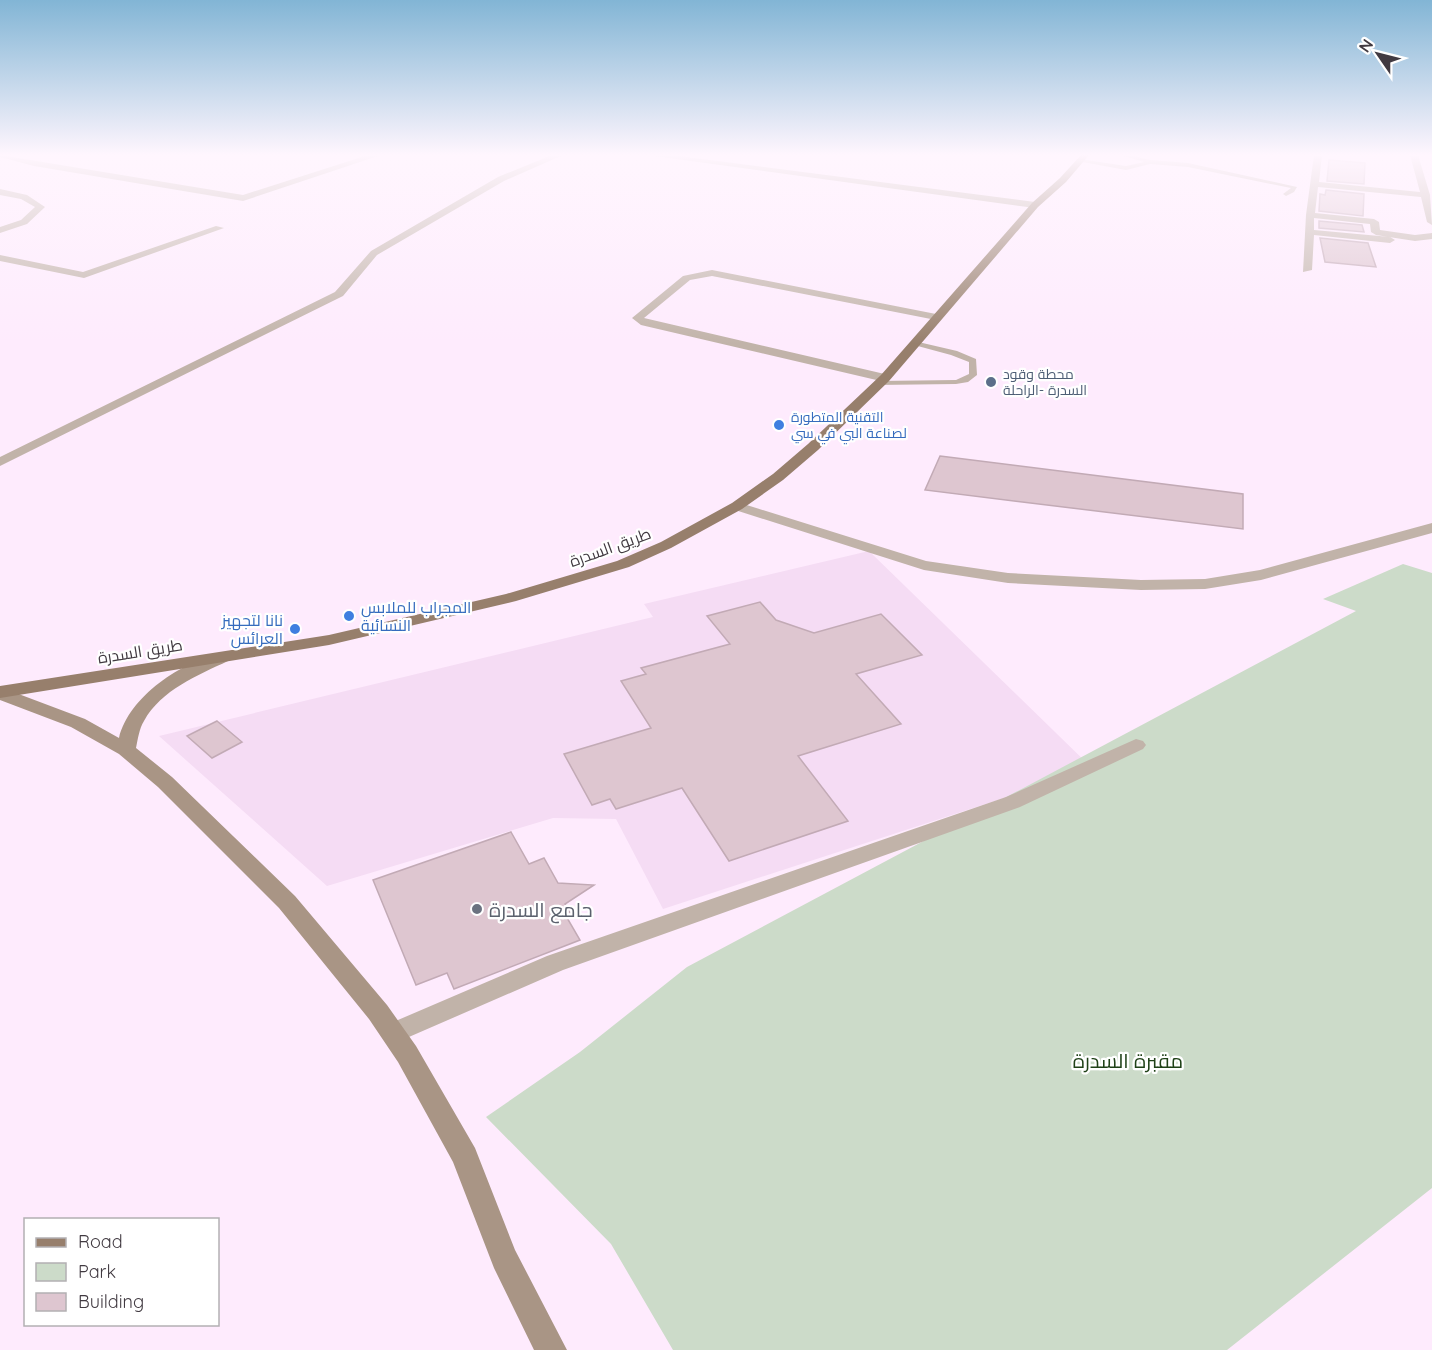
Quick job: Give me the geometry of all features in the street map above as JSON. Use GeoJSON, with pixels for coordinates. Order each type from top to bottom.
{"type":"FeatureCollection","features":[{"type":"Feature","properties":{"kind":"main road","name":"طريق السدرة"},"geometry":{"type":"LineString","coordinates":[[0,692],[329,640],[510,598],[623,564],[666,545],[736,506],[777,477],[813,447],[917,343],[936,317],[1024,218]]}},
{"type":"Feature","properties":{"kind":"street"},"geometry":{"type":"LineString","coordinates":[[0,230],[24,222],[29,218]]}},
{"type":"Feature","properties":{"kind":"street"},"geometry":{"type":"LineString","coordinates":[[0,462],[339,294],[374,254],[435,218]]}},
{"type":"Feature","properties":{"kind":"street"},"geometry":{"type":"LineString","coordinates":[[1307,270],[1310,218]]}},
{"type":"Feature","properties":{"kind":"street"},"geometry":{"type":"LineString","coordinates":[[1337,218],[1374,222],[1376,232],[1401,237],[1432,236]]}},
{"type":"Feature","properties":{"kind":"street"},"geometry":{"type":"LineString","coordinates":[[0,258],[84,275],[219,228]]}},
{"type":"Feature","properties":{"kind":"street"},"geometry":{"type":"LineString","coordinates":[[1311,232],[1432,245]]}},
{"type":"Feature","properties":{"kind":"street"},"geometry":{"type":"LineString","coordinates":[[882,380],[645,323],[637,318],[687,278],[712,273],[936,317]]}},
{"type":"Feature","properties":{"kind":"street"},"geometry":{"type":"LineString","coordinates":[[736,506],[924,565],[1008,578],[1141,585],[1204,584],[1261,575],[1432,528]]}},
{"type":"Feature","properties":{"kind":"street"},"geometry":{"type":"LineString","coordinates":[[126,750],[134,720],[154,696],[182,675],[222,657]]}},
{"type":"Feature","properties":{"kind":"street"},"geometry":{"type":"LineString","coordinates":[[0,692],[78,723],[126,750],[165,782],[288,902],[393,1033],[407,1054],[465,1157],[504,1258],[551,1350]]}},
{"type":"Feature","properties":{"kind":"street"},"geometry":{"type":"LineString","coordinates":[[393,1033],[555,963],[1013,802],[1136,744]]}},
{"type":"Feature","properties":{"kind":"lane"},"geometry":{"type":"LineString","coordinates":[[882,380],[956,382],[973,375],[973,361],[954,353],[917,343]]}},
{"type":"Feature","properties":{"kind":"shaded area"},"geometry":{"type":"Polygon","coordinates":[[[869,551],[1093,769],[663,909],[616,819],[553,818],[327,886],[159,736],[653,617],[644,604],[869,551]]]}},
{"type":"Feature","properties":{"kind":"green space","name":"مقبرة السدرة"},"geometry":{"type":"Polygon","coordinates":[[[1403,564],[1432,573],[1432,1188],[1227,1350],[673,1350],[611,1244],[486,1117],[580,1052],[687,967],[1356,611],[1323,599],[1403,564]]]}},
{"type":"Feature","properties":{"kind":"building"},"geometry":{"type":"Polygon","coordinates":[[[1319,221],[1362,225],[1364,232],[1319,228],[1319,221]]]}},
{"type":"Feature","properties":{"kind":"building"},"geometry":{"type":"Polygon","coordinates":[[[1320,238],[1368,243],[1376,267],[1325,262],[1320,238]]]}},
{"type":"Feature","properties":{"kind":"building"},"geometry":{"type":"Polygon","coordinates":[[[940,456],[1243,494],[1243,529],[925,490],[940,456]]]}},
{"type":"Feature","properties":{"kind":"building"},"geometry":{"type":"Polygon","coordinates":[[[760,602],[776,620],[814,633],[881,614],[922,655],[856,674],[901,724],[798,756],[848,821],[729,861],[682,788],[616,809],[610,799],[592,805],[564,754],[651,728],[621,681],[646,674],[641,668],[730,644],[707,616],[760,602]]]}},
{"type":"Feature","properties":{"kind":"building"},"geometry":{"type":"Polygon","coordinates":[[[217,721],[242,742],[212,758],[187,736],[217,721]]]}},
{"type":"Feature","properties":{"kind":"building","name":"جامع السدرة"},"geometry":{"type":"Polygon","coordinates":[[[511,832],[529,864],[544,858],[558,883],[594,885],[565,904],[571,914],[566,916],[580,940],[454,989],[447,973],[416,985],[373,880],[511,832]]]}},
{"type":"Feature","properties":{"kind":"place","name":"محطة وقود السدرة -الراحلة"},"geometry":{"type":"Point","coordinates":[991,382]}},
{"type":"Feature","properties":{"kind":"place","name":"التقنية المتطورة لصناعة البي في سي"},"geometry":{"type":"Point","coordinates":[779,425]}},
{"type":"Feature","properties":{"kind":"place","name":"المجراب للملابس النسائية"},"geometry":{"type":"Point","coordinates":[349,616]}},
{"type":"Feature","properties":{"kind":"place","name":"نانا لتجهيز العرائس"},"geometry":{"type":"Point","coordinates":[295,629]}},
{"type":"Feature","properties":{"kind":"place","name":"جامع السدرة"},"geometry":{"type":"Point","coordinates":[477,909]}}]}
